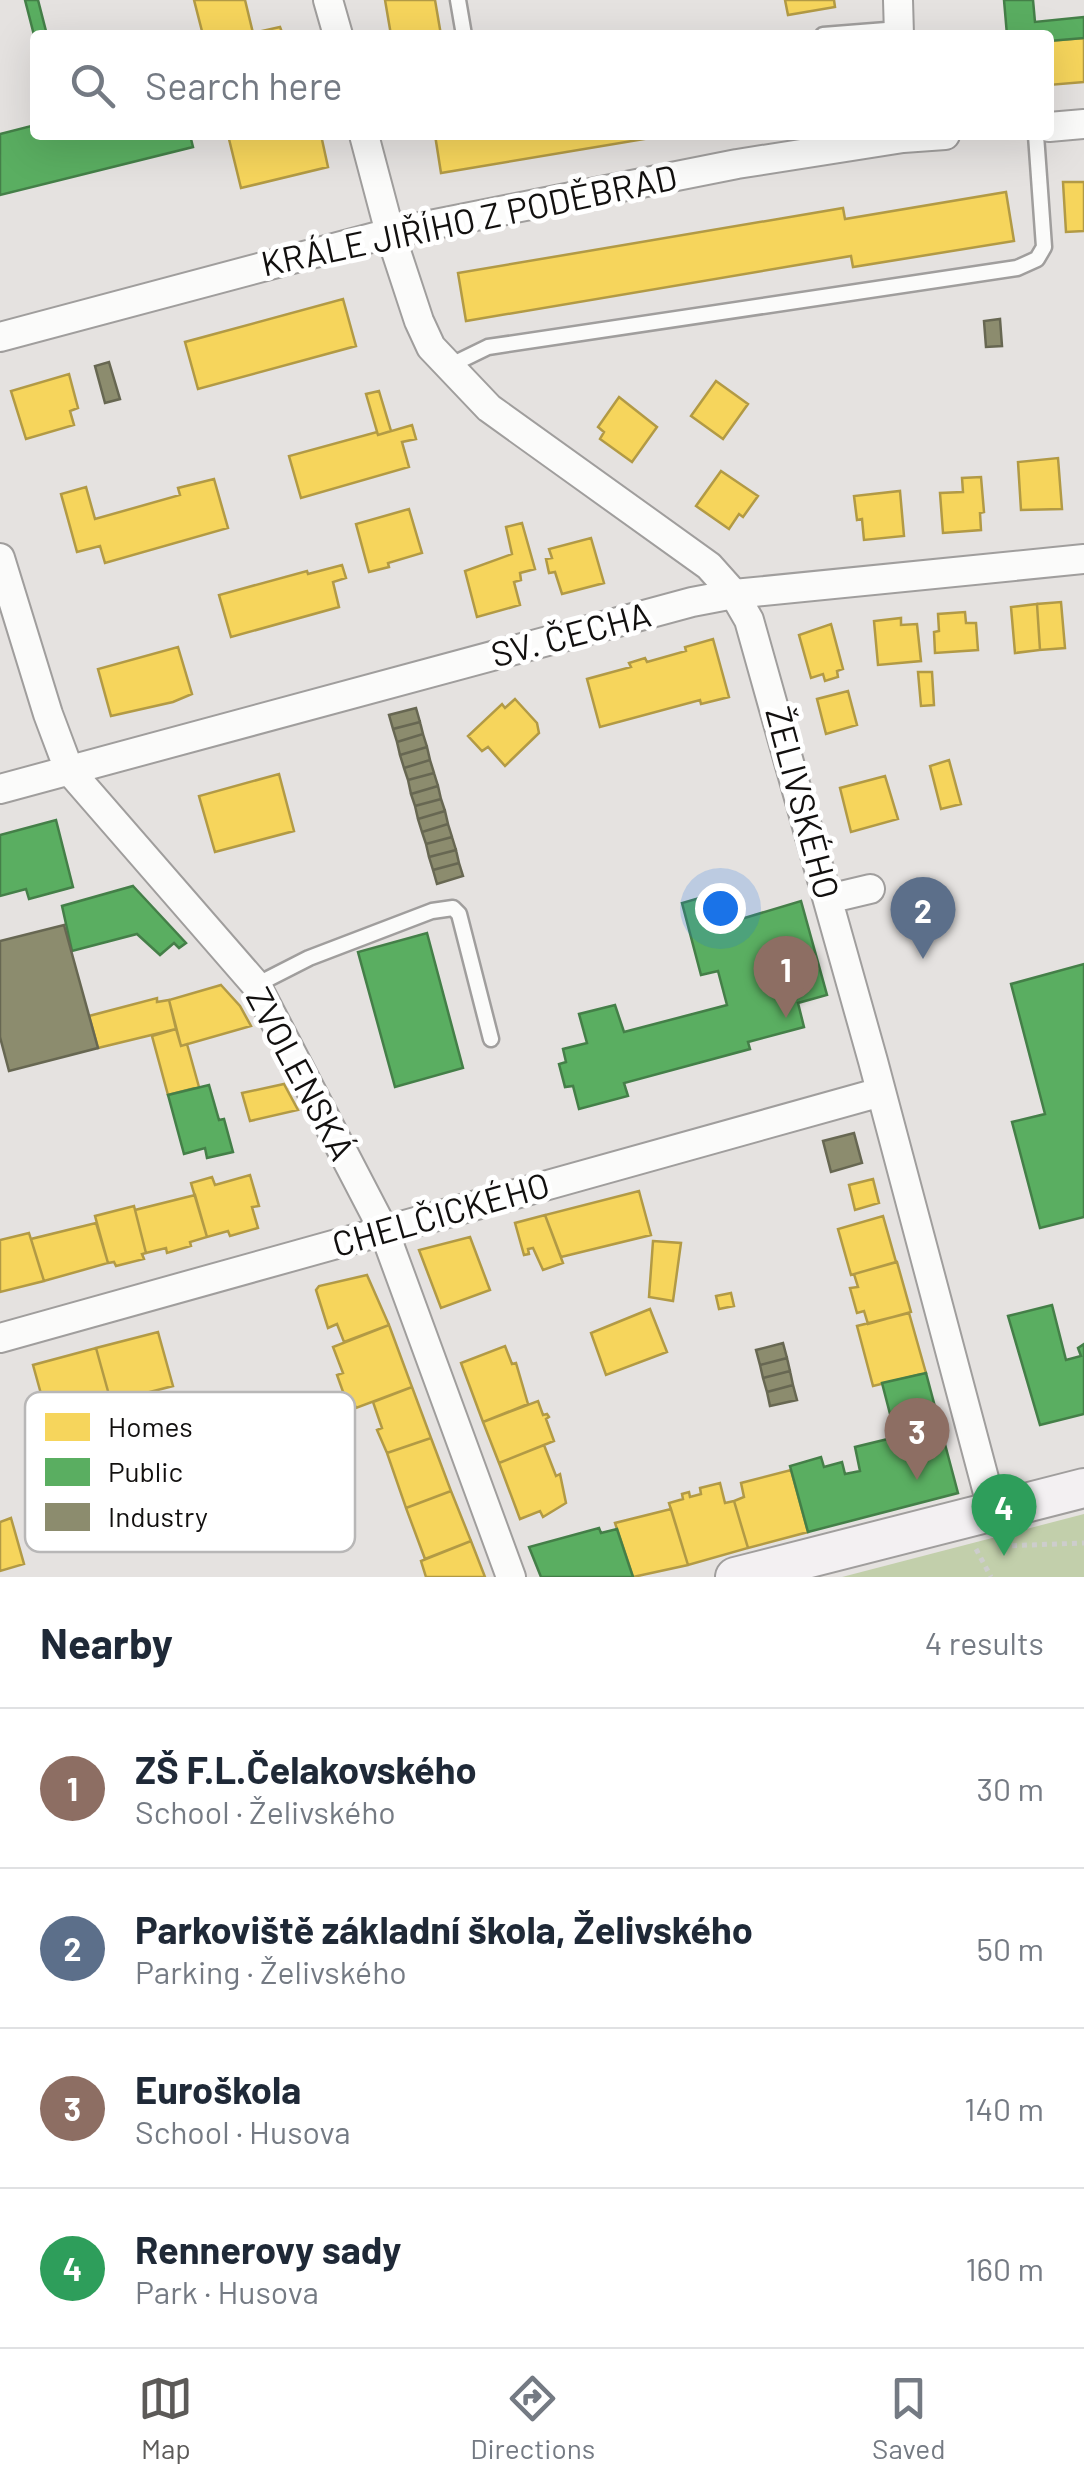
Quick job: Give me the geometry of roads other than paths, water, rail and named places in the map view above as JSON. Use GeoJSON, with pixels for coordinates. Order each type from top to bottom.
{"type":"FeatureCollection","features":[{"type":"Feature","properties":{"kind":"street"},"geometry":{"type":"LineString","coordinates":[[328,0],[337,30]]}},
{"type":"Feature","properties":{"kind":"street"},"geometry":{"type":"LineString","coordinates":[[898,0],[899,30]]}},
{"type":"Feature","properties":{"kind":"street"},"geometry":{"type":"LineString","coordinates":[[1054,127],[1084,124]]}},
{"type":"Feature","properties":{"kind":"street","name":"ŽELIVSKÉHO"},"geometry":{"type":"LineString","coordinates":[[365,140],[390,233],[431,346],[489,408],[709,566],[734,594],[749,620],[882,1092],[993,1512]]}},
{"type":"Feature","properties":{"kind":"street","name":"KRÁLE JIŘÍHO Z PODĚBRAD"},"geometry":{"type":"LineString","coordinates":[[0,337],[390,233],[879,140]]}},
{"type":"Feature","properties":{"kind":"street","name":"ZVOLENSKÁ"},"geometry":{"type":"LineString","coordinates":[[0,558],[48,714],[70,770],[256,985],[384,1231],[511,1577]]}},
{"type":"Feature","properties":{"kind":"street","name":"SV. ČECHA"},"geometry":{"type":"LineString","coordinates":[[0,789],[692,602],[734,594],[1084,559]]}},
{"type":"Feature","properties":{"kind":"street"},"geometry":{"type":"LineString","coordinates":[[828,899],[870,889]]}},
{"type":"Feature","properties":{"kind":"street","name":"CHELČICKÉHO"},"geometry":{"type":"LineString","coordinates":[[0,1338],[882,1092]]}},
{"type":"Feature","properties":{"kind":"street"},"geometry":{"type":"LineString","coordinates":[[735,1577],[1084,1488]]}},
{"type":"Feature","properties":{"kind":"lane"},"geometry":{"type":"LineString","coordinates":[[458,0],[463,30]]}},
{"type":"Feature","properties":{"kind":"lane"},"geometry":{"type":"LineString","coordinates":[[449,367],[488,348],[1017,268],[1037,259],[1044,248],[1036,140]]}},
{"type":"Feature","properties":{"kind":"lane"},"geometry":{"type":"LineString","coordinates":[[256,985],[309,958],[432,911],[453,908],[459,914],[492,1039]]}},
{"type":"Feature","properties":{"kind":"place","name":"Parkoviště základní škola, Želivského"},"geometry":{"type":"Point","coordinates":[923,959]}},
{"type":"Feature","properties":{"kind":"place","name":"ZŠ F.L.Čelakovského"},"geometry":{"type":"Point","coordinates":[786,1018]}},
{"type":"Feature","properties":{"kind":"place","name":"Euroškola"},"geometry":{"type":"Point","coordinates":[917,1480]}},
{"type":"Feature","properties":{"kind":"place","name":"Rennerovy sady"},"geometry":{"type":"Point","coordinates":[1004,1556]}}]}
